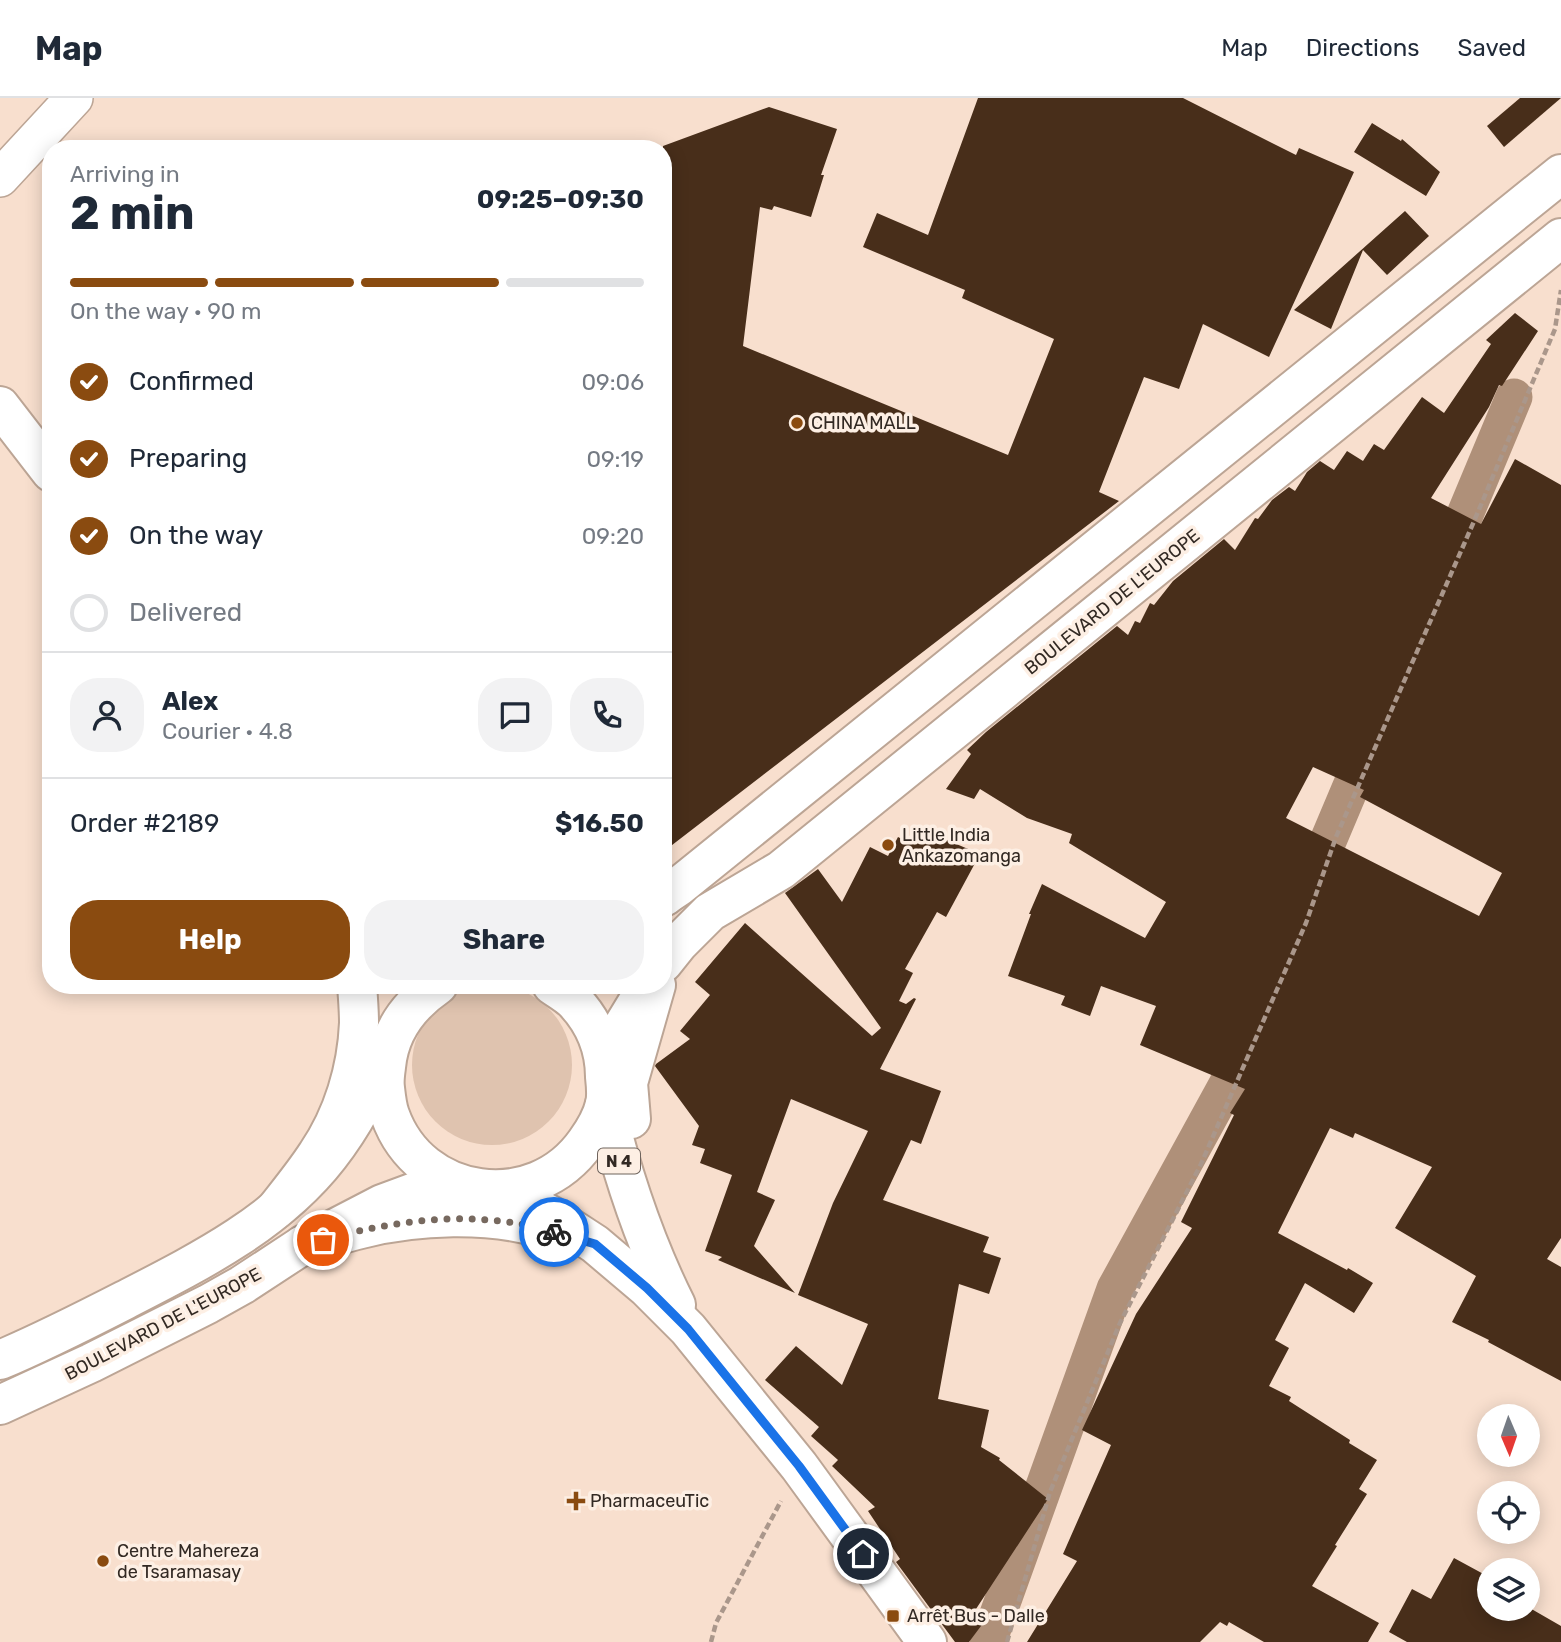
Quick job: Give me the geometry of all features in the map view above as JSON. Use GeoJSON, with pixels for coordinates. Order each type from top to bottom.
{"type":"FeatureCollection","features":[{"type":"Feature","properties":{"kind":"main road"},"geometry":{"type":"LineString","coordinates":[[672,891],[1561,174]]}},
{"type":"Feature","properties":{"kind":"main road","name":"BOULEVARD DE L'EUROPE"},"geometry":{"type":"LineString","coordinates":[[672,952],[710,912],[781,870],[1561,237]]}},
{"type":"Feature","properties":{"kind":"main road"},"geometry":{"type":"LineString","coordinates":[[0,406],[42,460]]}},
{"type":"Feature","properties":{"kind":"main road"},"geometry":{"type":"LineString","coordinates":[[275,1210],[318,1154],[347,1094],[355,1059],[359,1022],[357,994]]}},
{"type":"Feature","properties":{"kind":"main road"},"geometry":{"type":"LineString","coordinates":[[378,994],[389,1048],[384,1084],[389,1114],[403,1141],[423,1164],[449,1180],[486,1190],[525,1186],[553,1174],[577,1154],[594,1129],[605,1099],[617,1035],[642,994]]}},
{"type":"Feature","properties":{"kind":"main road"},"geometry":{"type":"LineString","coordinates":[[0,1360],[78,1324],[206,1257],[275,1210],[304,1185],[350,1129],[403,1017],[425,994]]}},
{"type":"Feature","properties":{"kind":"main road"},"geometry":{"type":"LineString","coordinates":[[566,994],[573,999],[594,1027],[606,1060],[605,1099]]}},
{"type":"Feature","properties":{"kind":"main road"},"geometry":{"type":"LineString","coordinates":[[638,1216],[628,1083],[653,994]]}},
{"type":"Feature","properties":{"kind":"main road","name":"N 4"},"geometry":{"type":"LineString","coordinates":[[605,1099],[625,1182],[664,1280],[688,1329]]}},
{"type":"Feature","properties":{"kind":"main road","name":"BOULEVARD DE L'EUROPE"},"geometry":{"type":"LineString","coordinates":[[0,1405],[208,1304],[303,1245],[382,1204],[428,1186],[486,1190]]}},
{"type":"Feature","properties":{"kind":"main road","name":"N 4"},"geometry":{"type":"LineString","coordinates":[[486,1190],[524,1201],[595,1244],[647,1288],[688,1329],[799,1466],[927,1642]]}},
{"type":"Feature","properties":{"kind":"main road"},"geometry":{"type":"LineString","coordinates":[[303,1245],[400,1222],[447,1218],[497,1219],[534,1226],[595,1244]]}},
{"type":"Feature","properties":{"kind":"street"},"geometry":{"type":"LineString","coordinates":[[0,178],[74,98]]}},
{"type":"Feature","properties":{"kind":"path"},"geometry":{"type":"LineString","coordinates":[[1007,1642],[1050,1492],[1120,1323],[1201,1164],[1300,935],[1336,837],[1555,329],[1561,290]]}},
{"type":"Feature","properties":{"kind":"path"},"geometry":{"type":"LineString","coordinates":[[711,1642],[716,1623],[799,1466]]}},
{"type":"Feature","properties":{"kind":"shaded area"},"geometry":{"type":"Polygon","coordinates":[[[457,994],[527,994],[548,1009],[558,1021],[570,1049],[570,1081],[558,1109],[536,1131],[508,1143],[476,1143],[448,1131],[426,1109],[414,1081],[412,1065],[418,1035],[436,1009],[457,994]]]}},
{"type":"Feature","properties":{"kind":"building"},"geometry":{"type":"Polygon","coordinates":[[[978,98],[1183,98],[1296,155],[1299,148],[1354,172],[1269,357],[1203,324],[1179,389],[1144,377],[1099,492],[1119,501],[672,845],[672,143],[769,107],[837,129],[821,175],[824,175],[811,217],[774,206],[772,210],[760,207],[743,346],[1008,455],[1054,339],[962,298],[965,290],[863,247],[877,213],[928,235],[978,98]]]}},
{"type":"Feature","properties":{"kind":"building"},"geometry":{"type":"Polygon","coordinates":[[[1520,98],[1561,98],[1504,147],[1487,126],[1520,98]]]}},
{"type":"Feature","properties":{"kind":"building"},"geometry":{"type":"Polygon","coordinates":[[[1372,123],[1401,141],[1402,139],[1440,172],[1426,196],[1354,152],[1372,123]]]}},
{"type":"Feature","properties":{"kind":"building"},"geometry":{"type":"Polygon","coordinates":[[[1405,211],[1429,236],[1387,275],[1363,250],[1331,329],[1294,310],[1405,211]]]}},
{"type":"Feature","properties":{"kind":"building"},"geometry":{"type":"Polygon","coordinates":[[[1515,313],[1538,331],[1502,386],[1499,385],[1489,407],[1431,498],[1481,524],[1515,459],[1561,485],[1561,1238],[1547,1259],[1561,1267],[1561,1381],[1452,1322],[1476,1276],[1395,1228],[1432,1167],[1355,1133],[1353,1138],[1330,1128],[1278,1233],[1373,1283],[1354,1313],[1305,1283],[1275,1340],[1289,1348],[1269,1386],[1291,1397],[1289,1401],[1377,1460],[1359,1489],[1367,1494],[1312,1586],[1379,1623],[1368,1642],[1264,1642],[1229,1622],[1227,1626],[1220,1622],[1200,1642],[1027,1642],[1077,1561],[1063,1554],[1111,1445],[1082,1430],[1136,1314],[1192,1228],[1181,1222],[1234,1115],[1230,1113],[1245,1089],[1140,1045],[1156,1006],[1101,986],[1090,1016],[1061,1005],[1065,996],[1008,976],[1042,884],[1145,938],[1166,902],[1069,843],[1072,834],[1027,818],[980,789],[974,799],[946,789],[971,754],[967,750],[986,732],[1117,626],[1128,635],[1135,621],[1140,623],[1150,603],[1154,605],[1173,581],[1224,539],[1235,550],[1255,518],[1258,519],[1272,500],[1289,487],[1295,491],[1307,472],[1320,461],[1334,470],[1347,451],[1363,461],[1374,444],[1384,450],[1422,397],[1444,413],[1491,344],[1486,340],[1515,313]],[[1313,767],[1286,818],[1479,916],[1502,873],[1360,797],[1364,790],[1313,767]]]}},
{"type":"Feature","properties":{"kind":"building"},"geometry":{"type":"Polygon","coordinates":[[[916,827],[980,854],[946,917],[937,912],[905,969],[913,973],[899,1001],[906,1004],[916,999],[880,1069],[941,1091],[921,1144],[911,1140],[883,1200],[989,1237],[983,1252],[1001,1258],[989,1294],[959,1284],[938,1399],[989,1410],[981,1447],[1000,1458],[999,1460],[1048,1499],[976,1609],[987,1618],[969,1642],[955,1642],[896,1562],[900,1559],[868,1511],[875,1507],[832,1466],[838,1460],[811,1436],[819,1427],[765,1380],[796,1346],[842,1385],[868,1324],[798,1295],[833,1203],[868,1131],[791,1099],[757,1192],[775,1200],[754,1246],[795,1293],[718,1260],[722,1257],[705,1251],[732,1175],[700,1163],[705,1149],[692,1145],[699,1126],[655,1066],[690,1039],[680,1031],[710,995],[695,982],[745,923],[872,1036],[881,1028],[785,893],[818,869],[842,902],[870,847],[888,856],[898,837],[908,842],[916,827]]]}},
{"type":"Feature","properties":{"kind":"building"},"geometry":{"type":"Polygon","coordinates":[[[1454,1558],[1477,1570],[1477,1621],[1540,1621],[1540,1614],[1561,1626],[1561,1642],[1407,1642],[1389,1632],[1412,1589],[1431,1599],[1454,1558]]]}},
{"type":"Feature","properties":{"kind":"waterway"},"geometry":{"type":"LineString","coordinates":[[1446,560],[1514,397]]}},
{"type":"Feature","properties":{"kind":"waterway"},"geometry":{"type":"LineString","coordinates":[[1309,886],[1371,739]]}},
{"type":"Feature","properties":{"kind":"waterway"},"geometry":{"type":"LineString","coordinates":[[988,1642],[1115,1289],[1234,1072],[1248,1037]]}},
{"type":"Feature","properties":{"kind":"way so far"},"geometry":{"type":"LineString","coordinates":[[323,1240],[400,1222],[447,1218],[497,1219],[554,1232]]}},
{"type":"Feature","properties":{"kind":"place","name":"CHINA MALL"},"geometry":{"type":"Point","coordinates":[797,423]}},
{"type":"Feature","properties":{"kind":"place","name":"Little India Ankazomanga"},"geometry":{"type":"Point","coordinates":[888,845]}},
{"type":"Feature","properties":{"kind":"place","name":"PharmaceuTic"},"geometry":{"type":"Point","coordinates":[576,1501]}},
{"type":"Feature","properties":{"kind":"place","name":"Centre Mahereza de Tsaramasay"},"geometry":{"type":"Point","coordinates":[103,1561]}},
{"type":"Feature","properties":{"kind":"place","name":"Arrêt Bus - Dalle"},"geometry":{"type":"Point","coordinates":[893,1616]}},
{"type":"Feature","properties":{"kind":"route"},"geometry":{"type":"LineString","coordinates":[[554,1232],[595,1244],[647,1288],[688,1329],[799,1466],[863,1554]]}}]}
